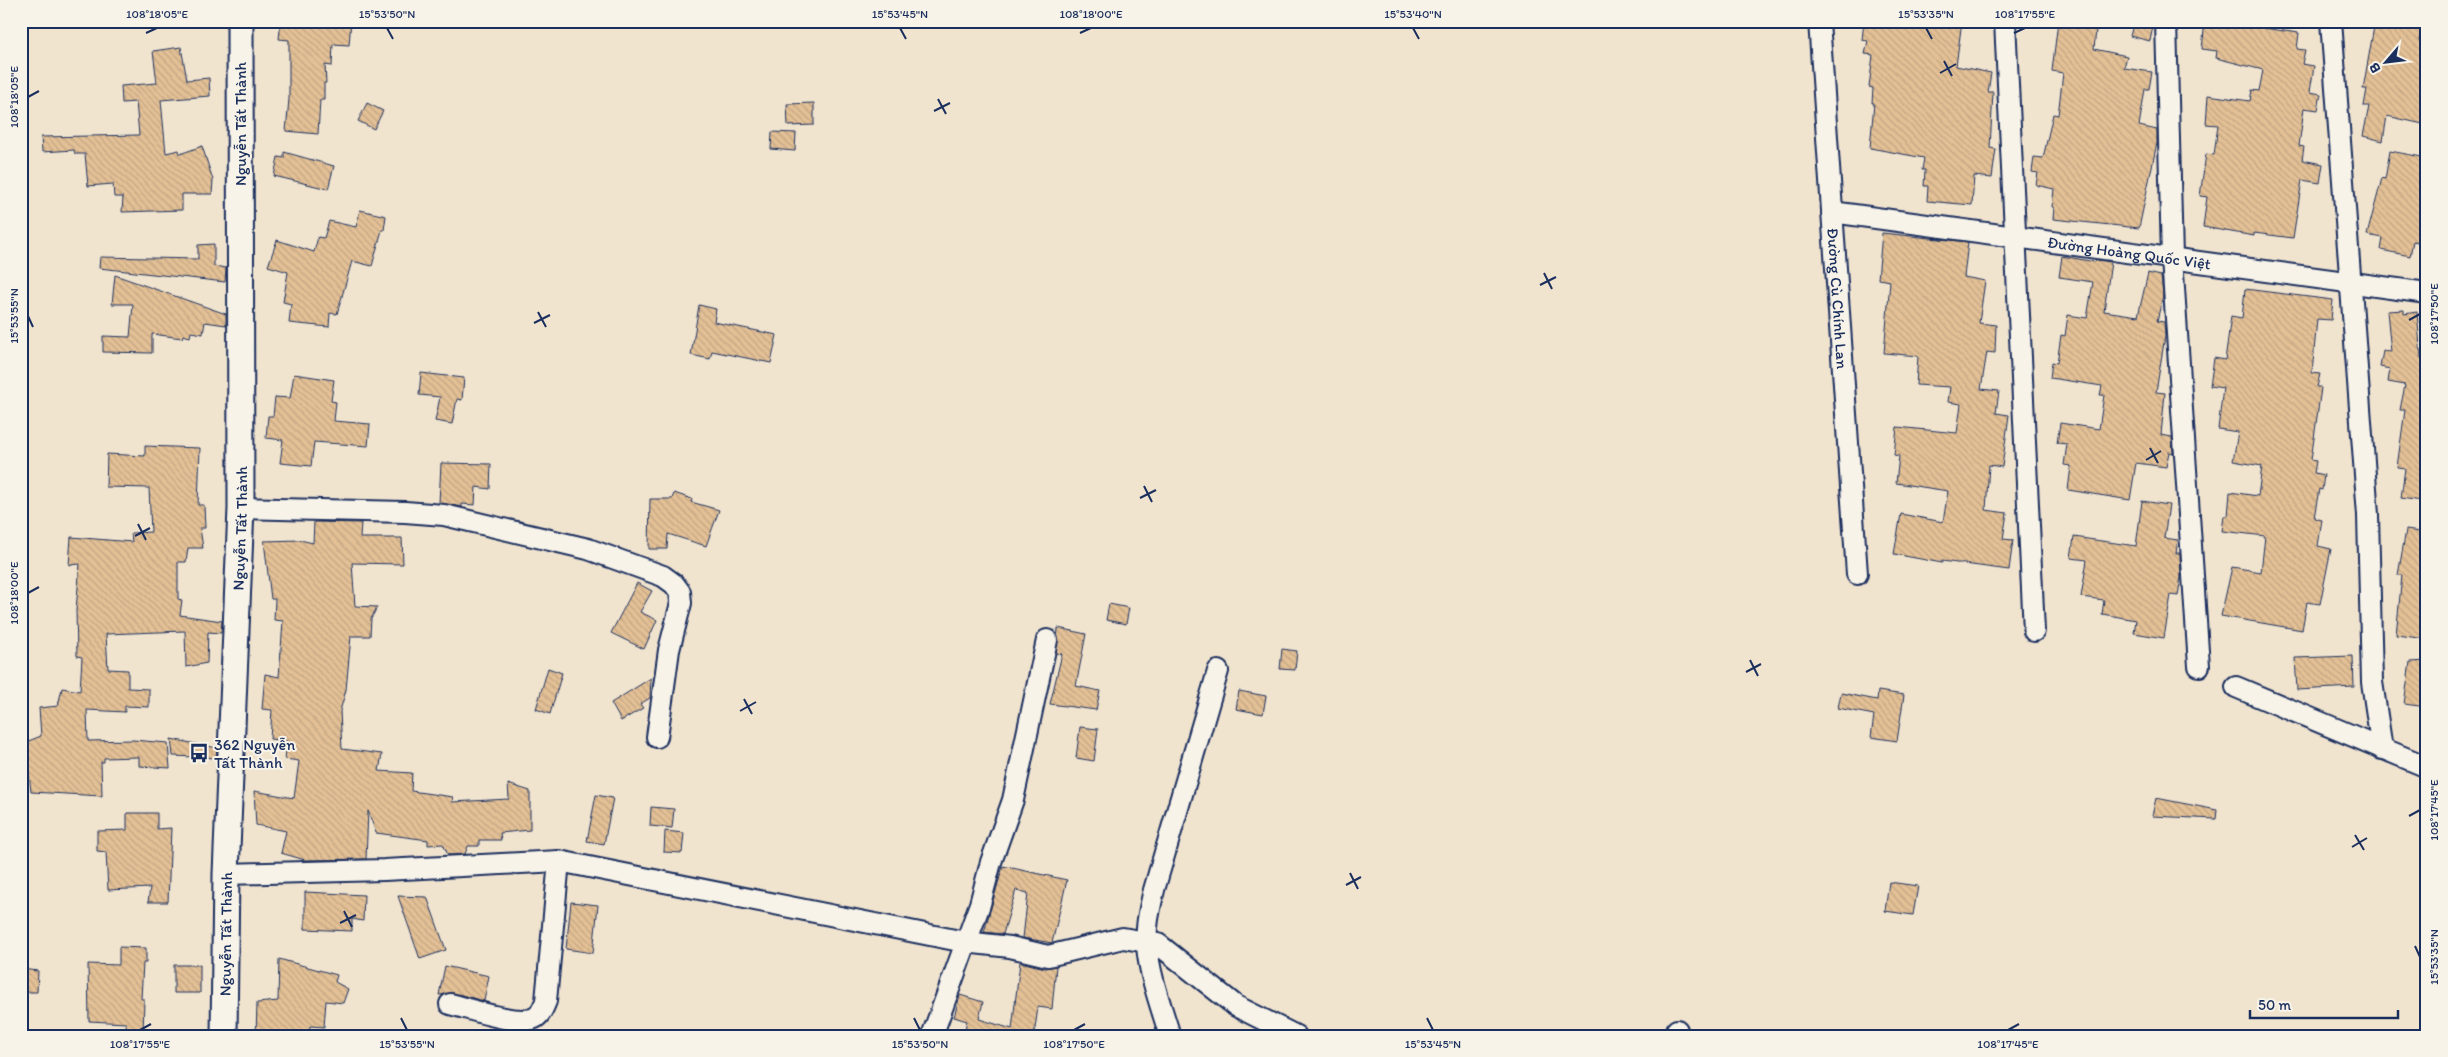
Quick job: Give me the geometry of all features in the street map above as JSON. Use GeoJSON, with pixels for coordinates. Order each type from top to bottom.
{"type":"FeatureCollection","features":[{"type":"Feature","properties":{"kind":"main road","name":"Nguyễn Tất Thành"},"geometry":{"type":"LineString","coordinates":[[224,1036],[226,874],[241,508],[240,21]]}},
{"type":"Feature","properties":{"kind":"street","name":"Đường Cù Chính Lan"},"geometry":{"type":"LineString","coordinates":[[1819,21],[1857,574]]}},
{"type":"Feature","properties":{"kind":"street"},"geometry":{"type":"LineString","coordinates":[[2004,21],[2034,631]]}},
{"type":"Feature","properties":{"kind":"street"},"geometry":{"type":"LineString","coordinates":[[2166,21],[2172,258],[2199,666]]}},
{"type":"Feature","properties":{"kind":"street"},"geometry":{"type":"LineString","coordinates":[[2331,21],[2368,515],[2372,682],[2382,749]]}},
{"type":"Feature","properties":{"kind":"street","name":"Đường Hoàng Quốc Việt"},"geometry":{"type":"LineString","coordinates":[[1832,212],[2427,293]]}},
{"type":"Feature","properties":{"kind":"street"},"geometry":{"type":"LineString","coordinates":[[241,508],[405,512],[444,516],[565,543],[663,576],[680,592],[680,603],[669,650],[657,738]]}},
{"type":"Feature","properties":{"kind":"street"},"geometry":{"type":"LineString","coordinates":[[932,1036],[980,904],[991,862],[1013,800],[1047,640]]}},
{"type":"Feature","properties":{"kind":"street"},"geometry":{"type":"LineString","coordinates":[[1170,1036],[1149,961],[1146,943],[1154,890],[1218,671]]}},
{"type":"Feature","properties":{"kind":"street"},"geometry":{"type":"LineString","coordinates":[[2236,687],[2427,767]]}},
{"type":"Feature","properties":{"kind":"street"},"geometry":{"type":"LineString","coordinates":[[450,1004],[508,1017],[533,1019],[539,1015],[546,1001],[559,862]]}},
{"type":"Feature","properties":{"kind":"street"},"geometry":{"type":"LineString","coordinates":[[226,874],[384,870],[559,862],[965,942],[1010,947],[1048,956],[1123,938],[1158,944],[1236,1006],[1296,1036]]}},
{"type":"Feature","properties":{"kind":"building"},"geometry":{"type":"Polygon","coordinates":[[[281,21],[351,21],[349,45],[333,44],[332,66],[325,65],[326,83],[324,83],[324,100],[320,100],[318,134],[286,131],[289,99],[289,40],[279,39],[281,21]]]}},
{"type":"Feature","properties":{"kind":"building"},"geometry":{"type":"Polygon","coordinates":[[[1864,21],[1962,21],[1956,66],[1991,73],[1988,92],[1993,92],[1990,148],[1996,149],[1992,178],[1974,176],[1972,205],[1927,201],[1928,186],[1924,186],[1925,170],[1922,170],[1924,158],[1870,148],[1874,103],[1872,103],[1873,88],[1869,87],[1873,55],[1865,54],[1868,41],[1862,40],[1864,21]]]}},
{"type":"Feature","properties":{"kind":"building"},"geometry":{"type":"Polygon","coordinates":[[[2058,21],[2097,21],[2094,49],[2127,56],[2124,68],[2152,72],[2149,89],[2145,89],[2139,126],[2157,130],[2157,143],[2139,228],[2053,219],[2054,189],[2036,185],[2038,173],[2032,172],[2034,157],[2043,158],[2053,114],[2058,115],[2063,73],[2052,71],[2058,21]]]}},
{"type":"Feature","properties":{"kind":"building"},"geometry":{"type":"Polygon","coordinates":[[[2134,21],[2154,21],[2150,41],[2130,36],[2134,21]]]}},
{"type":"Feature","properties":{"kind":"building"},"geometry":{"type":"Polygon","coordinates":[[[2205,21],[2264,21],[2263,28],[2299,33],[2297,49],[2305,50],[2302,64],[2314,66],[2310,92],[2321,94],[2318,110],[2304,108],[2299,146],[2304,147],[2302,160],[2323,164],[2320,183],[2302,180],[2293,238],[2254,233],[2254,236],[2203,227],[2207,197],[2200,196],[2206,154],[2214,155],[2218,125],[2206,124],[2208,95],[2250,101],[2252,90],[2259,91],[2263,70],[2216,58],[2217,51],[2202,49],[2205,21]]]}},
{"type":"Feature","properties":{"kind":"building"},"geometry":{"type":"Polygon","coordinates":[[[2375,21],[2409,21],[2409,23],[2422,26],[2419,41],[2427,43],[2420,72],[2426,72],[2427,93],[2423,124],[2387,116],[2383,141],[2363,136],[2369,106],[2364,106],[2367,89],[2363,89],[2375,21]]]}},
{"type":"Feature","properties":{"kind":"building"},"geometry":{"type":"Polygon","coordinates":[[[181,47],[187,80],[209,78],[210,96],[161,100],[166,153],[179,150],[180,154],[202,146],[213,180],[212,194],[182,194],[182,210],[122,212],[123,197],[114,197],[113,184],[88,186],[85,154],[75,154],[74,150],[42,152],[41,137],[139,135],[136,102],[122,103],[121,86],[157,83],[153,51],[181,47]]]}},
{"type":"Feature","properties":{"kind":"building"},"geometry":{"type":"Polygon","coordinates":[[[367,103],[383,111],[374,129],[358,121],[367,103]]]}},
{"type":"Feature","properties":{"kind":"building"},"geometry":{"type":"Polygon","coordinates":[[[814,103],[814,125],[788,126],[787,104],[814,103]]]}},
{"type":"Feature","properties":{"kind":"building"},"geometry":{"type":"Polygon","coordinates":[[[772,132],[796,133],[795,151],[771,149],[772,132]]]}},
{"type":"Feature","properties":{"kind":"building"},"geometry":{"type":"Polygon","coordinates":[[[2390,151],[2427,158],[2422,187],[2427,188],[2427,244],[2413,241],[2410,256],[2381,250],[2383,238],[2367,235],[2382,178],[2385,179],[2390,151]]]}},
{"type":"Feature","properties":{"kind":"building"},"geometry":{"type":"Polygon","coordinates":[[[284,152],[334,166],[328,189],[274,176],[278,157],[284,158],[284,152]]]}},
{"type":"Feature","properties":{"kind":"building"},"geometry":{"type":"Polygon","coordinates":[[[360,210],[386,216],[384,230],[382,230],[372,266],[352,261],[337,314],[330,313],[329,327],[289,323],[291,304],[283,302],[288,272],[268,266],[277,240],[314,252],[318,237],[324,238],[329,221],[356,227],[360,210]]]}},
{"type":"Feature","properties":{"kind":"building"},"geometry":{"type":"Polygon","coordinates":[[[1882,233],[1968,242],[1964,277],[1985,281],[1979,323],[1996,325],[1995,353],[1987,352],[1981,389],[1999,391],[1996,413],[2009,415],[2002,467],[1989,465],[1986,510],[2007,513],[2003,539],[2013,540],[2009,570],[1942,561],[1942,563],[1894,554],[1901,514],[1943,522],[1948,491],[1896,483],[1899,456],[1894,455],[1897,427],[1957,433],[1961,404],[1948,402],[1950,387],[1916,385],[1918,356],[1884,353],[1890,281],[1878,279],[1882,233]]]}},
{"type":"Feature","properties":{"kind":"building"},"geometry":{"type":"Polygon","coordinates":[[[214,244],[214,266],[226,268],[225,282],[99,268],[100,257],[198,259],[198,245],[214,244]]]}},
{"type":"Feature","properties":{"kind":"building"},"geometry":{"type":"Polygon","coordinates":[[[2062,256],[2095,262],[2097,260],[2111,262],[2104,311],[2138,316],[2148,273],[2161,276],[2163,295],[2157,321],[2164,322],[2165,336],[2156,392],[2165,393],[2161,435],[2172,437],[2173,453],[2169,452],[2166,467],[2136,463],[2130,500],[2068,490],[2071,466],[2064,465],[2067,444],[2057,443],[2060,423],[2099,429],[2104,395],[2100,395],[2102,386],[2050,378],[2052,362],[2057,363],[2061,335],[2065,336],[2068,315],[2087,318],[2093,282],[2059,277],[2062,256]]]}},
{"type":"Feature","properties":{"kind":"building"},"geometry":{"type":"Polygon","coordinates":[[[115,275],[226,314],[226,325],[205,322],[203,334],[191,332],[190,337],[183,335],[182,338],[152,334],[152,353],[103,352],[103,336],[130,337],[133,304],[112,304],[115,275]]]}},
{"type":"Feature","properties":{"kind":"building"},"geometry":{"type":"Polygon","coordinates":[[[2245,289],[2333,300],[2331,320],[2317,319],[2312,373],[2320,374],[2317,387],[2321,388],[2311,460],[2316,461],[2314,473],[2324,475],[2322,490],[2319,489],[2314,518],[2322,520],[2318,546],[2331,549],[2320,604],[2307,602],[2302,630],[2221,616],[2232,567],[2261,572],[2265,536],[2222,531],[2224,516],[2228,516],[2230,492],[2258,496],[2262,466],[2233,461],[2238,432],[2218,429],[2223,388],[2210,386],[2214,358],[2225,360],[2231,316],[2242,318],[2245,289]]]}},
{"type":"Feature","properties":{"kind":"building"},"geometry":{"type":"Polygon","coordinates":[[[699,305],[716,309],[714,322],[777,335],[771,363],[712,351],[710,359],[691,355],[699,305]]]}},
{"type":"Feature","properties":{"kind":"building"},"geometry":{"type":"Polygon","coordinates":[[[2404,310],[2404,314],[2417,312],[2421,358],[2427,359],[2427,502],[2401,498],[2405,468],[2397,467],[2405,410],[2400,410],[2405,385],[2388,382],[2390,369],[2380,367],[2383,351],[2391,352],[2387,311],[2404,310]]]}},
{"type":"Feature","properties":{"kind":"building"},"geometry":{"type":"Polygon","coordinates":[[[421,373],[464,378],[462,400],[457,399],[452,424],[435,421],[440,397],[419,395],[421,373]]]}},
{"type":"Feature","properties":{"kind":"building"},"geometry":{"type":"Polygon","coordinates":[[[294,374],[334,380],[331,401],[336,402],[334,421],[370,424],[368,446],[314,442],[311,466],[280,463],[283,440],[266,438],[268,416],[273,416],[275,397],[290,398],[294,374]]]}},
{"type":"Feature","properties":{"kind":"building"},"geometry":{"type":"Polygon","coordinates":[[[145,446],[200,448],[198,505],[204,505],[205,528],[200,528],[203,548],[188,548],[186,562],[178,562],[178,599],[182,600],[180,615],[222,621],[221,633],[208,632],[207,663],[186,667],[185,631],[106,634],[108,669],[128,670],[128,688],[149,689],[149,707],[125,706],[125,712],[87,710],[88,741],[133,740],[168,743],[170,768],[139,766],[139,757],[104,758],[104,762],[101,762],[102,796],[31,792],[27,755],[21,756],[21,744],[41,736],[39,708],[58,706],[62,688],[80,691],[82,657],[77,656],[76,610],[80,564],[69,565],[71,537],[132,542],[131,533],[151,532],[149,488],[106,487],[107,454],[145,456],[145,446]]]}},
{"type":"Feature","properties":{"kind":"building"},"geometry":{"type":"Polygon","coordinates":[[[441,463],[491,464],[490,489],[476,487],[475,505],[462,504],[462,507],[439,503],[441,463]]]}},
{"type":"Feature","properties":{"kind":"building"},"geometry":{"type":"Polygon","coordinates":[[[674,493],[692,499],[691,502],[719,510],[706,546],[668,534],[667,549],[649,549],[650,499],[672,499],[674,493]]]}},
{"type":"Feature","properties":{"kind":"building"},"geometry":{"type":"Polygon","coordinates":[[[2142,501],[2169,505],[2164,538],[2178,540],[2176,553],[2180,553],[2181,577],[2178,596],[2171,595],[2164,638],[2134,633],[2136,620],[2102,614],[2104,600],[2081,597],[2087,560],[2071,558],[2074,537],[2136,546],[2142,501]]]}},
{"type":"Feature","properties":{"kind":"building"},"geometry":{"type":"Polygon","coordinates":[[[314,522],[361,523],[360,538],[402,538],[403,564],[352,563],[355,606],[377,607],[371,619],[370,636],[351,636],[346,690],[340,711],[342,749],[382,754],[379,771],[412,773],[411,791],[453,797],[452,802],[509,799],[508,784],[530,791],[530,830],[500,833],[501,840],[479,840],[479,846],[468,846],[465,854],[448,855],[443,844],[428,845],[428,840],[376,833],[368,811],[366,859],[305,860],[281,853],[286,831],[256,825],[254,791],[294,798],[299,761],[285,759],[287,741],[270,739],[272,710],[262,709],[265,674],[279,677],[283,621],[274,620],[275,599],[271,599],[264,541],[300,540],[313,543],[314,522]]]}},
{"type":"Feature","properties":{"kind":"building"},"geometry":{"type":"Polygon","coordinates":[[[2406,530],[2427,533],[2427,639],[2396,635],[2402,575],[2398,575],[2406,530]]]}},
{"type":"Feature","properties":{"kind":"building"},"geometry":{"type":"Polygon","coordinates":[[[637,583],[652,591],[640,612],[657,620],[644,649],[611,633],[637,583]]]}},
{"type":"Feature","properties":{"kind":"building"},"geometry":{"type":"Polygon","coordinates":[[[1109,604],[1129,608],[1126,624],[1106,620],[1109,604]]]}},
{"type":"Feature","properties":{"kind":"building"},"geometry":{"type":"Polygon","coordinates":[[[1058,628],[1086,634],[1076,686],[1100,691],[1096,710],[1050,704],[1062,654],[1056,653],[1058,628]]]}},
{"type":"Feature","properties":{"kind":"building"},"geometry":{"type":"Polygon","coordinates":[[[1282,649],[1297,651],[1295,670],[1280,669],[1282,649]]]}},
{"type":"Feature","properties":{"kind":"building"},"geometry":{"type":"Polygon","coordinates":[[[2353,656],[2354,687],[2297,690],[2295,658],[2353,656]]]}},
{"type":"Feature","properties":{"kind":"building"},"geometry":{"type":"Polygon","coordinates":[[[2427,661],[2427,707],[2404,704],[2410,662],[2427,661]]]}},
{"type":"Feature","properties":{"kind":"building"},"geometry":{"type":"Polygon","coordinates":[[[548,668],[562,673],[550,714],[536,709],[548,668]]]}},
{"type":"Feature","properties":{"kind":"building"},"geometry":{"type":"Polygon","coordinates":[[[651,678],[650,698],[640,704],[643,708],[621,721],[611,703],[651,678]]]}},
{"type":"Feature","properties":{"kind":"building"},"geometry":{"type":"Polygon","coordinates":[[[1239,691],[1266,696],[1263,714],[1236,709],[1239,691]]]}},
{"type":"Feature","properties":{"kind":"building"},"geometry":{"type":"Polygon","coordinates":[[[1878,691],[1904,695],[1897,741],[1871,737],[1874,715],[1838,708],[1841,693],[1877,700],[1878,691]]]}},
{"type":"Feature","properties":{"kind":"building"},"geometry":{"type":"Polygon","coordinates":[[[1080,727],[1098,729],[1094,761],[1076,758],[1080,727]]]}},
{"type":"Feature","properties":{"kind":"building"},"geometry":{"type":"Polygon","coordinates":[[[171,739],[217,748],[216,758],[173,756],[171,739]]]}},
{"type":"Feature","properties":{"kind":"building"},"geometry":{"type":"Polygon","coordinates":[[[596,795],[613,798],[604,844],[587,841],[596,795]]]}},
{"type":"Feature","properties":{"kind":"building"},"geometry":{"type":"Polygon","coordinates":[[[2156,798],[2217,810],[2216,819],[2152,816],[2156,798]]]}},
{"type":"Feature","properties":{"kind":"building"},"geometry":{"type":"Polygon","coordinates":[[[651,807],[674,809],[672,828],[650,826],[651,807]]]}},
{"type":"Feature","properties":{"kind":"building"},"geometry":{"type":"Polygon","coordinates":[[[127,813],[157,813],[157,829],[171,828],[168,902],[148,902],[150,888],[108,890],[106,852],[97,851],[97,831],[127,830],[127,813]]]}},
{"type":"Feature","properties":{"kind":"building"},"geometry":{"type":"Polygon","coordinates":[[[665,831],[684,833],[682,853],[664,852],[665,831]]]}},
{"type":"Feature","properties":{"kind":"building"},"geometry":{"type":"Polygon","coordinates":[[[1003,866],[1067,880],[1052,943],[1023,938],[1028,893],[1016,890],[1003,934],[984,932],[1003,866]]]}},
{"type":"Feature","properties":{"kind":"building"},"geometry":{"type":"Polygon","coordinates":[[[1889,882],[1918,886],[1913,915],[1885,911],[1889,882]]]}},
{"type":"Feature","properties":{"kind":"building"},"geometry":{"type":"Polygon","coordinates":[[[305,892],[364,895],[363,921],[352,919],[352,931],[305,929],[305,892]]]}},
{"type":"Feature","properties":{"kind":"building"},"geometry":{"type":"Polygon","coordinates":[[[398,896],[427,897],[446,950],[420,959],[398,896]]]}},
{"type":"Feature","properties":{"kind":"building"},"geometry":{"type":"Polygon","coordinates":[[[571,902],[598,905],[593,953],[566,949],[571,902]]]}},
{"type":"Feature","properties":{"kind":"building"},"geometry":{"type":"Polygon","coordinates":[[[119,947],[146,948],[146,963],[143,963],[141,999],[144,999],[143,1036],[126,1036],[126,1023],[89,1021],[88,964],[119,965],[119,947]]]}},
{"type":"Feature","properties":{"kind":"building"},"geometry":{"type":"Polygon","coordinates":[[[279,959],[337,975],[335,982],[348,989],[343,1003],[326,1001],[324,1027],[310,1026],[309,1036],[256,1036],[257,1003],[278,1001],[279,959]]]}},
{"type":"Feature","properties":{"kind":"building"},"geometry":{"type":"Polygon","coordinates":[[[1020,962],[1045,968],[1056,966],[1052,1009],[1038,1007],[1034,1036],[963,1036],[967,1021],[954,1017],[960,995],[983,1002],[979,1019],[1012,1029],[1020,962]]]}},
{"type":"Feature","properties":{"kind":"building"},"geometry":{"type":"Polygon","coordinates":[[[174,965],[200,965],[200,993],[174,993],[174,965]]]}},
{"type":"Feature","properties":{"kind":"building"},"geometry":{"type":"Polygon","coordinates":[[[445,966],[489,976],[484,1001],[453,993],[439,995],[445,966]]]}},
{"type":"Feature","properties":{"kind":"building"},"geometry":{"type":"Polygon","coordinates":[[[21,969],[38,971],[37,992],[21,992],[21,969]]]}},
{"type":"Feature","properties":{"kind":"place","name":"362 Nguyễn Tất Thành"},"geometry":{"type":"Point","coordinates":[199,753]}}]}
